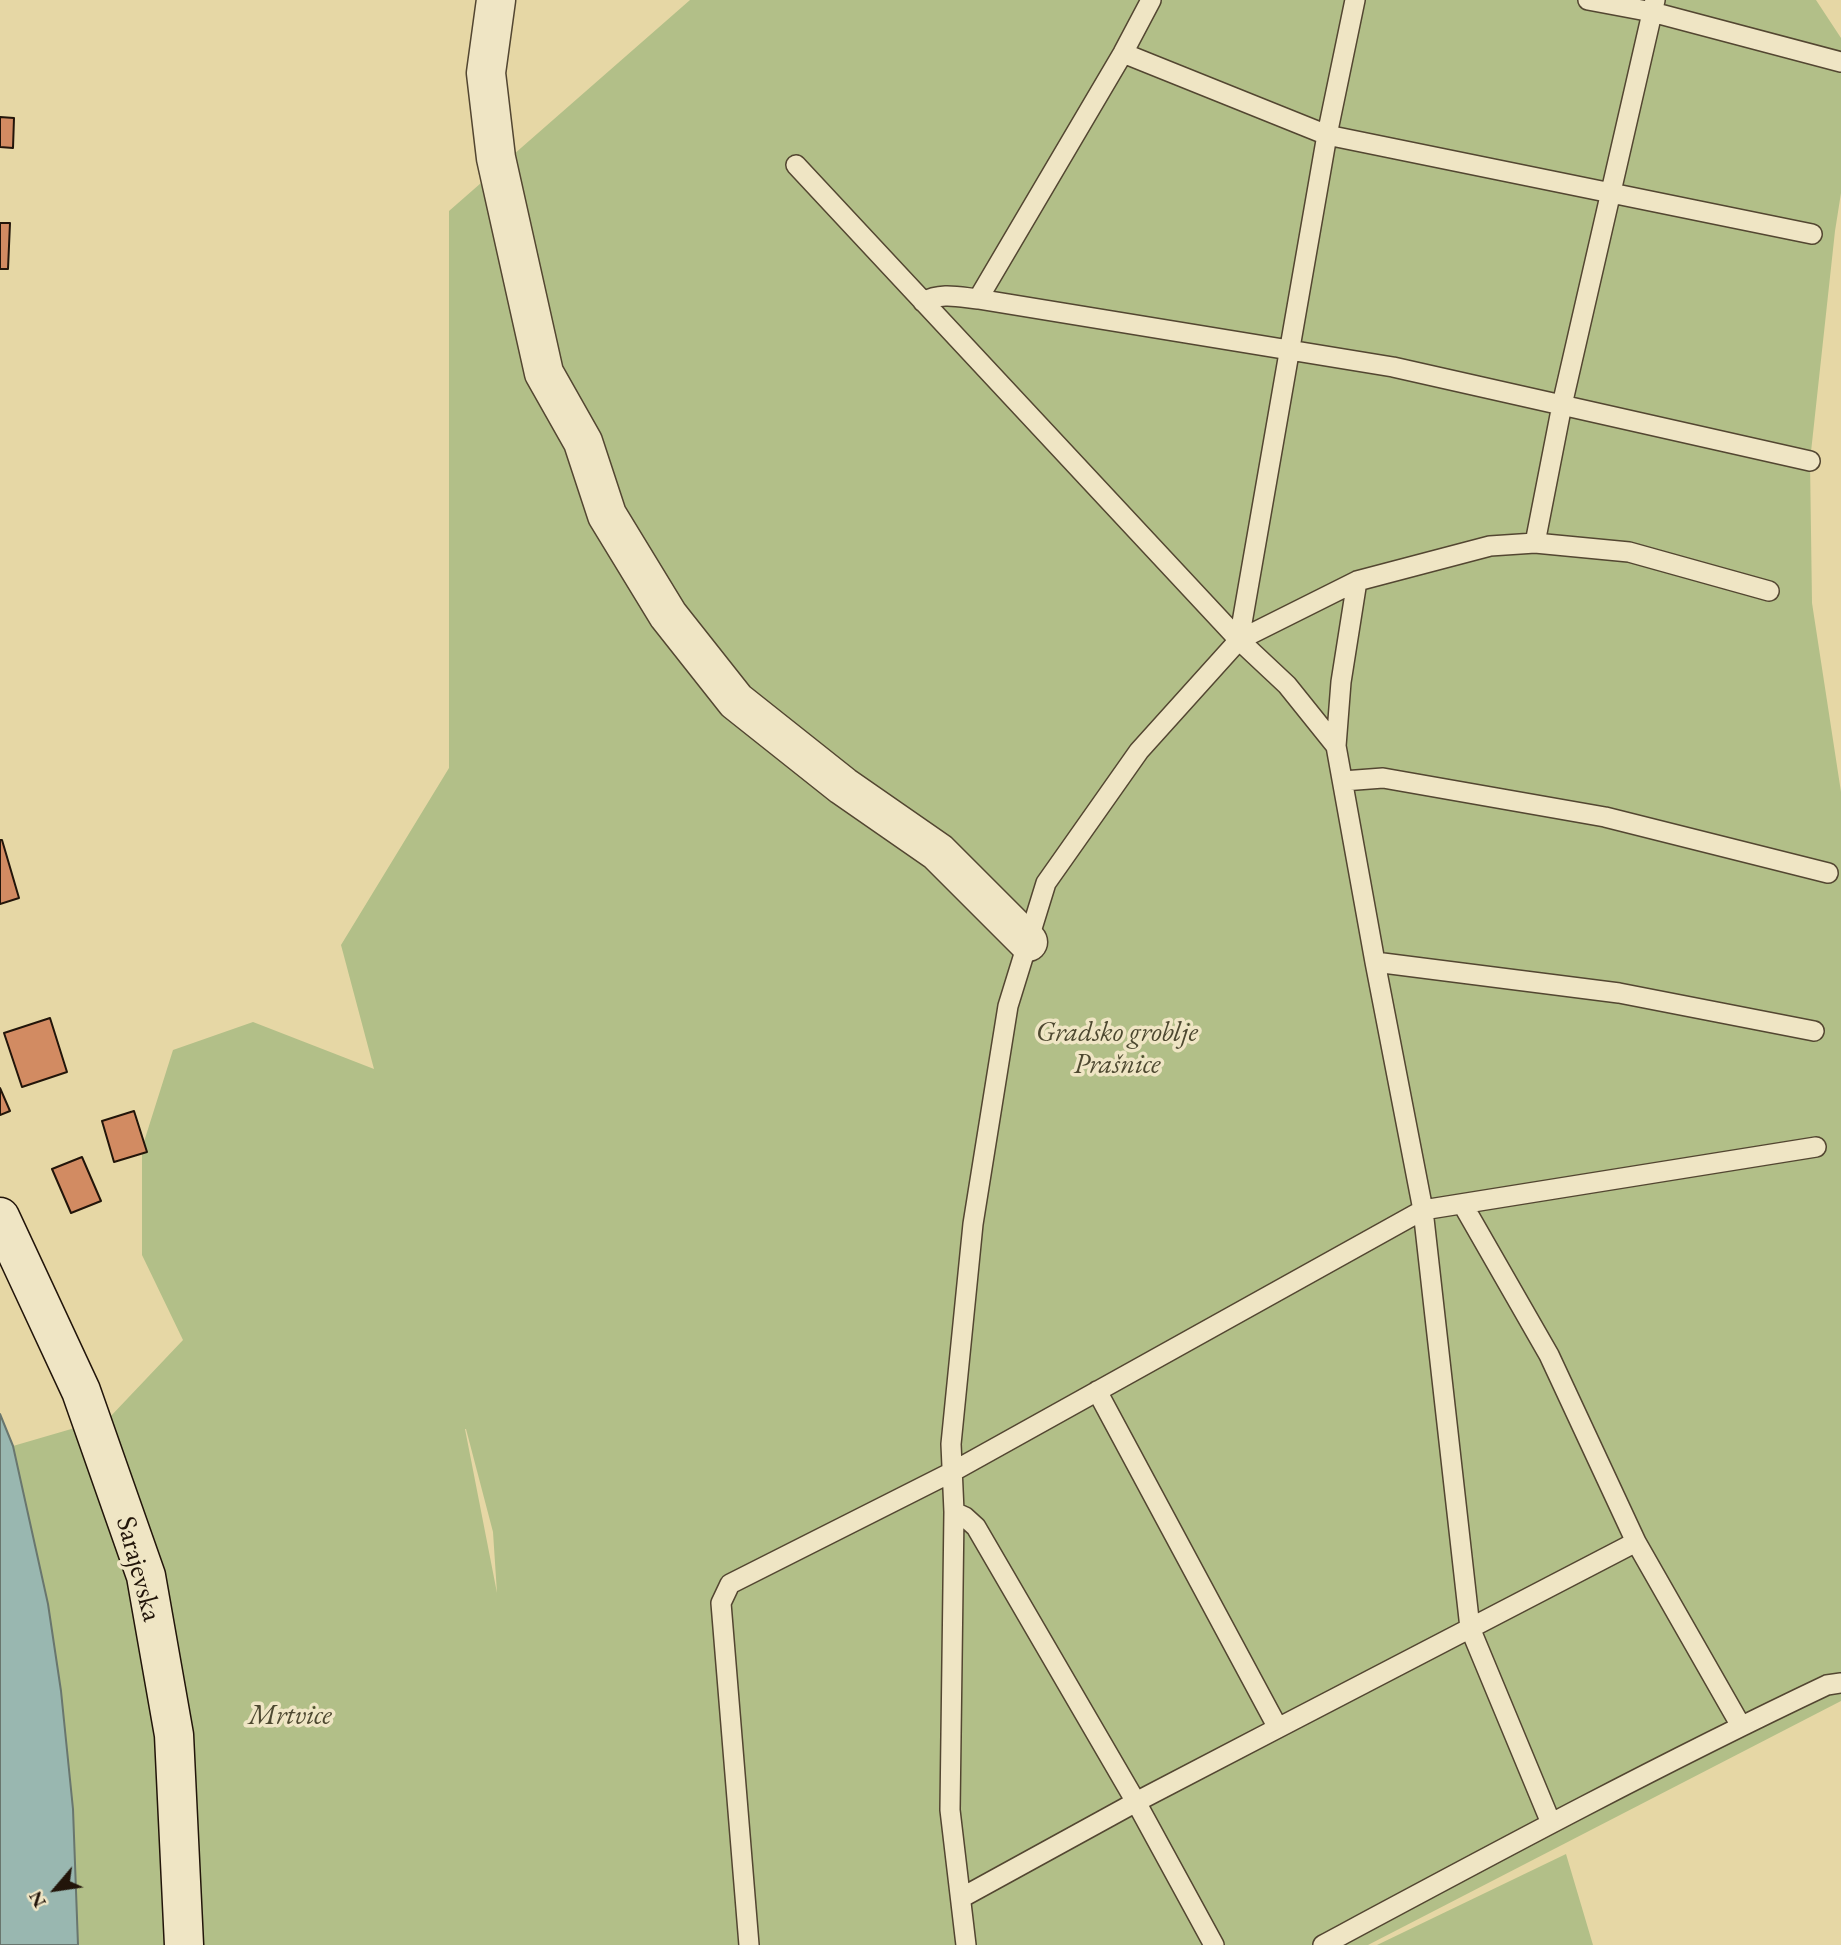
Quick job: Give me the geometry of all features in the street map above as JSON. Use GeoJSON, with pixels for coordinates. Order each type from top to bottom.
{"type":"FeatureCollection","features":[{"type":"Feature","properties":{"kind":"street"},"geometry":{"type":"LineString","coordinates":[[496,0],[486,73],[496,159],[544,373],[583,442],[607,515],[668,615],[736,701],[843,786],[938,852],[1028,942]]}},
{"type":"Feature","properties":{"kind":"street","name":"Sarajevska"},"geometry":{"type":"LineString","coordinates":[[0,1216],[80,1391],[146,1576],[174,1735],[184,1945]]}},
{"type":"Feature","properties":{"kind":"lane"},"geometry":{"type":"LineString","coordinates":[[978,299],[1123,53],[1151,0]]}},
{"type":"Feature","properties":{"kind":"lane"},"geometry":{"type":"LineString","coordinates":[[1239,639],[1327,135],[1355,0]]}},
{"type":"Feature","properties":{"kind":"lane"},"geometry":{"type":"LineString","coordinates":[[1588,0],[1654,6],[1841,62]]}},
{"type":"Feature","properties":{"kind":"lane"},"geometry":{"type":"LineString","coordinates":[[1535,543],[1562,405],[1654,6]]}},
{"type":"Feature","properties":{"kind":"lane"},"geometry":{"type":"LineString","coordinates":[[1123,53],[1327,135],[1812,234]]}},
{"type":"Feature","properties":{"kind":"lane"},"geometry":{"type":"LineString","coordinates":[[796,165],[1239,639],[1287,685],[1336,746]]}},
{"type":"Feature","properties":{"kind":"lane"},"geometry":{"type":"LineString","coordinates":[[923,302],[944,295],[978,299],[1393,367],[1810,461]]}},
{"type":"Feature","properties":{"kind":"lane"},"geometry":{"type":"LineString","coordinates":[[966,1945],[950,1810],[954,1512],[951,1444],[973,1224],[1008,1006],[1046,883],[1139,751],[1239,639],[1357,581],[1490,546],[1535,543],[1629,552],[1769,592]]}},
{"type":"Feature","properties":{"kind":"lane"},"geometry":{"type":"LineString","coordinates":[[1357,581],[1340,682],[1336,746],[1423,1210],[1470,1628],[1551,1823]]}},
{"type":"Feature","properties":{"kind":"lane"},"geometry":{"type":"LineString","coordinates":[[1343,781],[1383,778],[1605,817],[1828,873]]}},
{"type":"Feature","properties":{"kind":"lane"},"geometry":{"type":"LineString","coordinates":[[1375,962],[1619,993],[1814,1031]]}},
{"type":"Feature","properties":{"kind":"lane"},"geometry":{"type":"LineString","coordinates":[[749,1945],[722,1603],[730,1584],[952,1472],[1423,1210],[1816,1147]]}},
{"type":"Feature","properties":{"kind":"lane"},"geometry":{"type":"LineString","coordinates":[[1463,1205],[1549,1355],[1636,1542],[1741,1726]]}},
{"type":"Feature","properties":{"kind":"lane"},"geometry":{"type":"LineString","coordinates":[[1097,1391],[1278,1728]]}},
{"type":"Feature","properties":{"kind":"lane"},"geometry":{"type":"LineString","coordinates":[[954,1512],[976,1527],[1136,1802],[1213,1945]]}},
{"type":"Feature","properties":{"kind":"lane"},"geometry":{"type":"LineString","coordinates":[[961,1898],[1136,1802],[1636,1542]]}},
{"type":"Feature","properties":{"kind":"lane"},"geometry":{"type":"LineString","coordinates":[[1323,1945],[1551,1823],[1741,1726],[1826,1685],[1841,1683]]}},
{"type":"Feature","properties":{"kind":"green space","name":"Gradsko groblje Prašnice"},"geometry":{"type":"Polygon","coordinates":[[[690,0],[1816,0],[1841,38],[1841,193],[1810,461],[1812,603],[1841,792],[1841,1701],[1368,1945],[78,1945],[73,1809],[61,1691],[48,1604],[13,1446],[109,1418],[183,1340],[142,1255],[142,1148],[173,1050],[253,1022],[374,1069],[341,945],[449,768],[449,211],[690,0]],[[465,1429],[497,1593],[493,1532],[466,1429],[465,1429]]]}},
{"type":"Feature","properties":{"kind":"green space"},"geometry":{"type":"Polygon","coordinates":[[[1566,1854],[1593,1945],[1377,1945],[1566,1854]]]}},
{"type":"Feature","properties":{"kind":"water"},"geometry":{"type":"Polygon","coordinates":[[[0,1414],[13,1446],[48,1604],[61,1691],[73,1809],[78,1945],[0,1945],[0,1414]]]}},
{"type":"Feature","properties":{"kind":"building"},"geometry":{"type":"Polygon","coordinates":[[[0,117],[14,118],[13,148],[0,147],[0,117]]]}},
{"type":"Feature","properties":{"kind":"building"},"geometry":{"type":"Polygon","coordinates":[[[0,223],[10,223],[8,269],[0,269],[0,223]]]}},
{"type":"Feature","properties":{"kind":"building"},"geometry":{"type":"Polygon","coordinates":[[[0,840],[19,898],[0,904],[0,840]]]}},
{"type":"Feature","properties":{"kind":"building"},"geometry":{"type":"Polygon","coordinates":[[[50,1018],[67,1072],[22,1087],[4,1033],[50,1018]]]}},
{"type":"Feature","properties":{"kind":"building"},"geometry":{"type":"Polygon","coordinates":[[[0,1088],[10,1111],[0,1115],[0,1088]]]}},
{"type":"Feature","properties":{"kind":"building"},"geometry":{"type":"Polygon","coordinates":[[[134,1111],[147,1152],[114,1162],[102,1121],[134,1111]]]}},
{"type":"Feature","properties":{"kind":"building"},"geometry":{"type":"Polygon","coordinates":[[[82,1157],[101,1201],[71,1213],[52,1169],[82,1157]]]}},
{"type":"Feature","properties":{"kind":"park label","name":"Mrtvice"},"geometry":{"type":"Point","coordinates":[290,1716]}}]}
